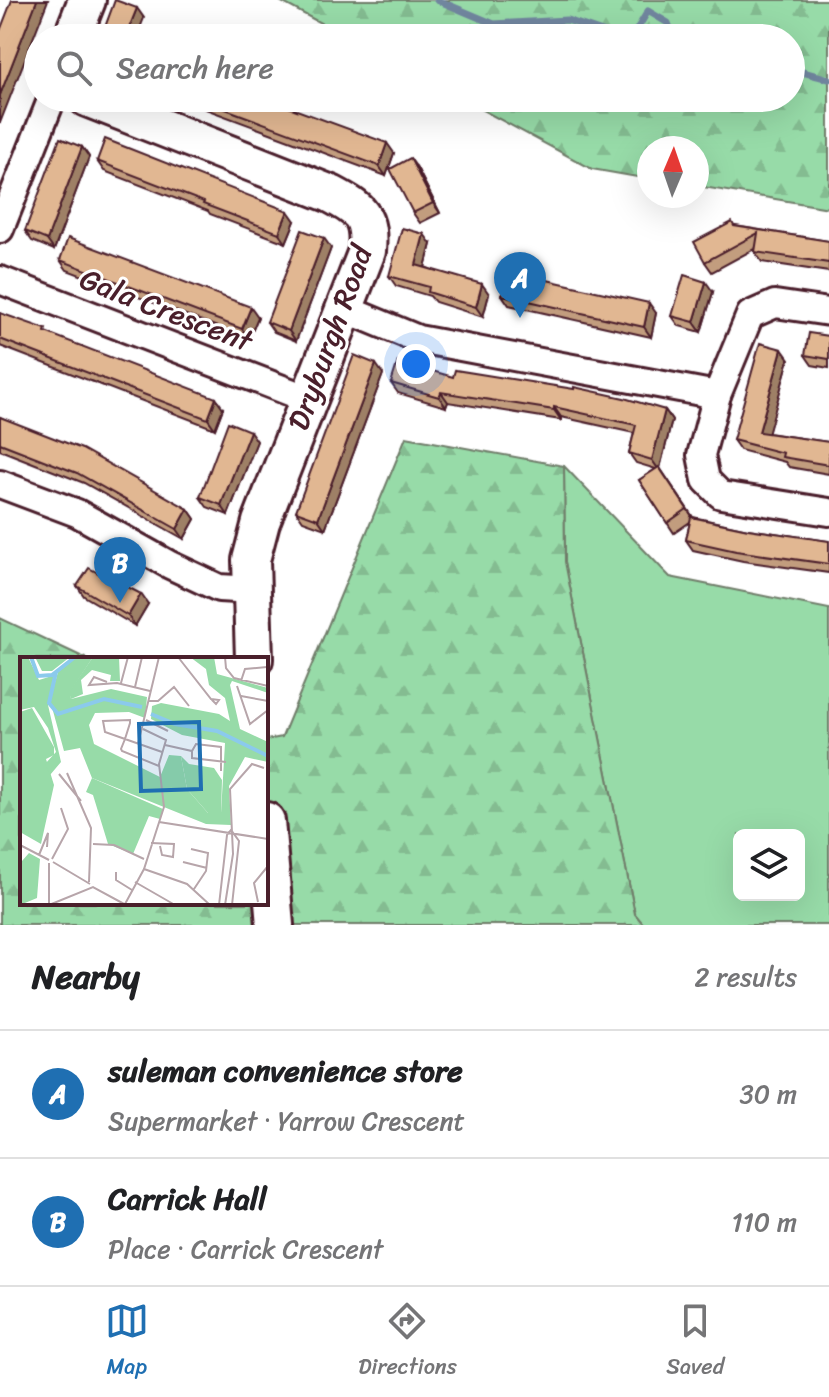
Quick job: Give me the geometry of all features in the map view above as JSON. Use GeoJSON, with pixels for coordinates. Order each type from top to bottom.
{"type":"FeatureCollection","features":[{"type":"Feature","properties":{"kind":"street"},"geometry":{"type":"LineString","coordinates":[[78,24],[87,0]]}},
{"type":"Feature","properties":{"kind":"street"},"geometry":{"type":"LineString","coordinates":[[0,229],[46,112]]}},
{"type":"Feature","properties":{"kind":"street","name":"Dryburgh Road"},"geometry":{"type":"LineString","coordinates":[[123,112],[331,194],[356,207],[369,229],[367,251],[261,522],[251,560],[254,657]]}},
{"type":"Feature","properties":{"kind":"street","name":"Gala Crescent"},"geometry":{"type":"LineString","coordinates":[[0,280],[308,399]]}},
{"type":"Feature","properties":{"kind":"street"},"geometry":{"type":"LineString","coordinates":[[829,312],[775,304],[750,315],[717,395],[701,455],[706,480],[721,495],[829,512]]}},
{"type":"Feature","properties":{"kind":"street"},"geometry":{"type":"LineString","coordinates":[[343,308],[418,339],[717,395]]}},
{"type":"Feature","properties":{"kind":"street"},"geometry":{"type":"LineString","coordinates":[[0,484],[77,513],[170,565],[219,588],[253,590]]}},
{"type":"Feature","properties":{"kind":"street"},"geometry":{"type":"LineString","coordinates":[[268,844],[275,925]]}},
{"type":"Feature","properties":{"kind":"green space"},"geometry":{"type":"Polygon","coordinates":[[[278,0],[829,0],[829,208],[709,188],[709,136],[637,136],[637,177],[592,169],[486,112],[805,112],[805,24],[322,24],[278,0]]]}},
{"type":"Feature","properties":{"kind":"green space"},"geometry":{"type":"Polygon","coordinates":[[[406,437],[564,466],[565,562],[635,914],[644,925],[0,925],[0,618],[83,657],[20,657],[20,905],[268,905],[268,740],[282,737],[406,437]]]}},
{"type":"Feature","properties":{"kind":"green space"},"geometry":{"type":"Polygon","coordinates":[[[564,466],[670,577],[829,609],[829,925],[644,925],[635,914],[565,562],[564,466]]]}},
{"type":"Feature","properties":{"kind":"building"},"geometry":{"type":"Polygon","coordinates":[[[12,0],[37,0],[28,24],[24,24],[24,33],[0,95],[0,31],[12,0]]]}},
{"type":"Feature","properties":{"kind":"building"},"geometry":{"type":"Polygon","coordinates":[[[115,0],[137,8],[131,24],[106,24],[115,0]]]}},
{"type":"Feature","properties":{"kind":"building"},"geometry":{"type":"Polygon","coordinates":[[[234,112],[302,112],[387,143],[379,166],[234,112]]]}},
{"type":"Feature","properties":{"kind":"building"},"geometry":{"type":"Polygon","coordinates":[[[60,138],[82,147],[47,240],[25,231],[60,138]]]}},
{"type":"Feature","properties":{"kind":"building"},"geometry":{"type":"Polygon","coordinates":[[[105,139],[288,211],[279,233],[97,161],[105,139]]]}},
{"type":"Feature","properties":{"kind":"building"},"geometry":{"type":"Polygon","coordinates":[[[410,158],[433,203],[413,213],[390,169],[410,158]]]}},
{"type":"Feature","properties":{"kind":"building"},"geometry":{"type":"Polygon","coordinates":[[[732,222],[734,226],[829,241],[829,263],[755,252],[758,233],[705,262],[694,242],[732,222]]]}},
{"type":"Feature","properties":{"kind":"building"},"geometry":{"type":"Polygon","coordinates":[[[402,228],[424,234],[416,265],[482,284],[476,307],[428,292],[429,287],[389,276],[402,228]]]}},
{"type":"Feature","properties":{"kind":"building"},"geometry":{"type":"Polygon","coordinates":[[[302,230],[324,238],[289,331],[267,322],[302,230]]]}},
{"type":"Feature","properties":{"kind":"building"},"geometry":{"type":"Polygon","coordinates":[[[68,238],[251,307],[242,329],[60,260],[68,238]]]}},
{"type":"Feature","properties":{"kind":"building"},"geometry":{"type":"Polygon","coordinates":[[[507,271],[649,303],[644,327],[502,295],[507,271]]]}},
{"type":"Feature","properties":{"kind":"building"},"geometry":{"type":"Polygon","coordinates":[[[684,275],[706,282],[694,322],[672,316],[684,275]]]}},
{"type":"Feature","properties":{"kind":"building"},"geometry":{"type":"Polygon","coordinates":[[[0,313],[216,398],[208,419],[0,339],[0,313]]]}},
{"type":"Feature","properties":{"kind":"building"},"geometry":{"type":"Polygon","coordinates":[[[809,333],[829,336],[829,359],[805,355],[809,333]]]}},
{"type":"Feature","properties":{"kind":"building"},"geometry":{"type":"Polygon","coordinates":[[[760,343],[782,349],[759,432],[829,442],[829,465],[782,457],[783,453],[733,440],[760,343]]]}},
{"type":"Feature","properties":{"kind":"building"},"geometry":{"type":"Polygon","coordinates":[[[354,355],[376,364],[318,519],[296,511],[354,355]]]}},
{"type":"Feature","properties":{"kind":"building"},"geometry":{"type":"Polygon","coordinates":[[[398,361],[453,377],[455,370],[574,387],[665,410],[652,460],[629,453],[636,425],[554,407],[554,410],[441,392],[439,397],[391,383],[398,361]]]}},
{"type":"Feature","properties":{"kind":"building"},"geometry":{"type":"Polygon","coordinates":[[[0,417],[82,449],[188,509],[177,529],[77,473],[0,443],[0,417]]]}},
{"type":"Feature","properties":{"kind":"building"},"geometry":{"type":"Polygon","coordinates":[[[228,422],[250,431],[221,505],[200,497],[228,422]]]}},
{"type":"Feature","properties":{"kind":"building"},"geometry":{"type":"Polygon","coordinates":[[[659,467],[687,509],[667,523],[639,480],[659,467]]]}},
{"type":"Feature","properties":{"kind":"building"},"geometry":{"type":"Polygon","coordinates":[[[691,517],[829,541],[829,564],[736,551],[686,540],[691,517]]]}},
{"type":"Feature","properties":{"kind":"building"},"geometry":{"type":"Polygon","coordinates":[[[89,568],[141,594],[128,616],[77,586],[89,568]]]}},
{"type":"Feature","properties":{"kind":"waterway"},"geometry":{"type":"LineString","coordinates":[[437,0],[494,24]]}},
{"type":"Feature","properties":{"kind":"waterway"},"geometry":{"type":"LineString","coordinates":[[640,24],[648,11],[668,24]]}},
{"type":"Feature","properties":{"kind":"waterway"},"geometry":{"type":"LineString","coordinates":[[494,24],[567,20],[579,24]]}},
{"type":"Feature","properties":{"kind":"waterway"},"geometry":{"type":"LineString","coordinates":[[805,73],[829,79]]}},
{"type":"Feature","properties":{"kind":"place","name":"suleman convenience store"},"geometry":{"type":"Point","coordinates":[520,318]}},
{"type":"Feature","properties":{"kind":"place","name":"Carrick Hall"},"geometry":{"type":"Point","coordinates":[120,603]}}]}
